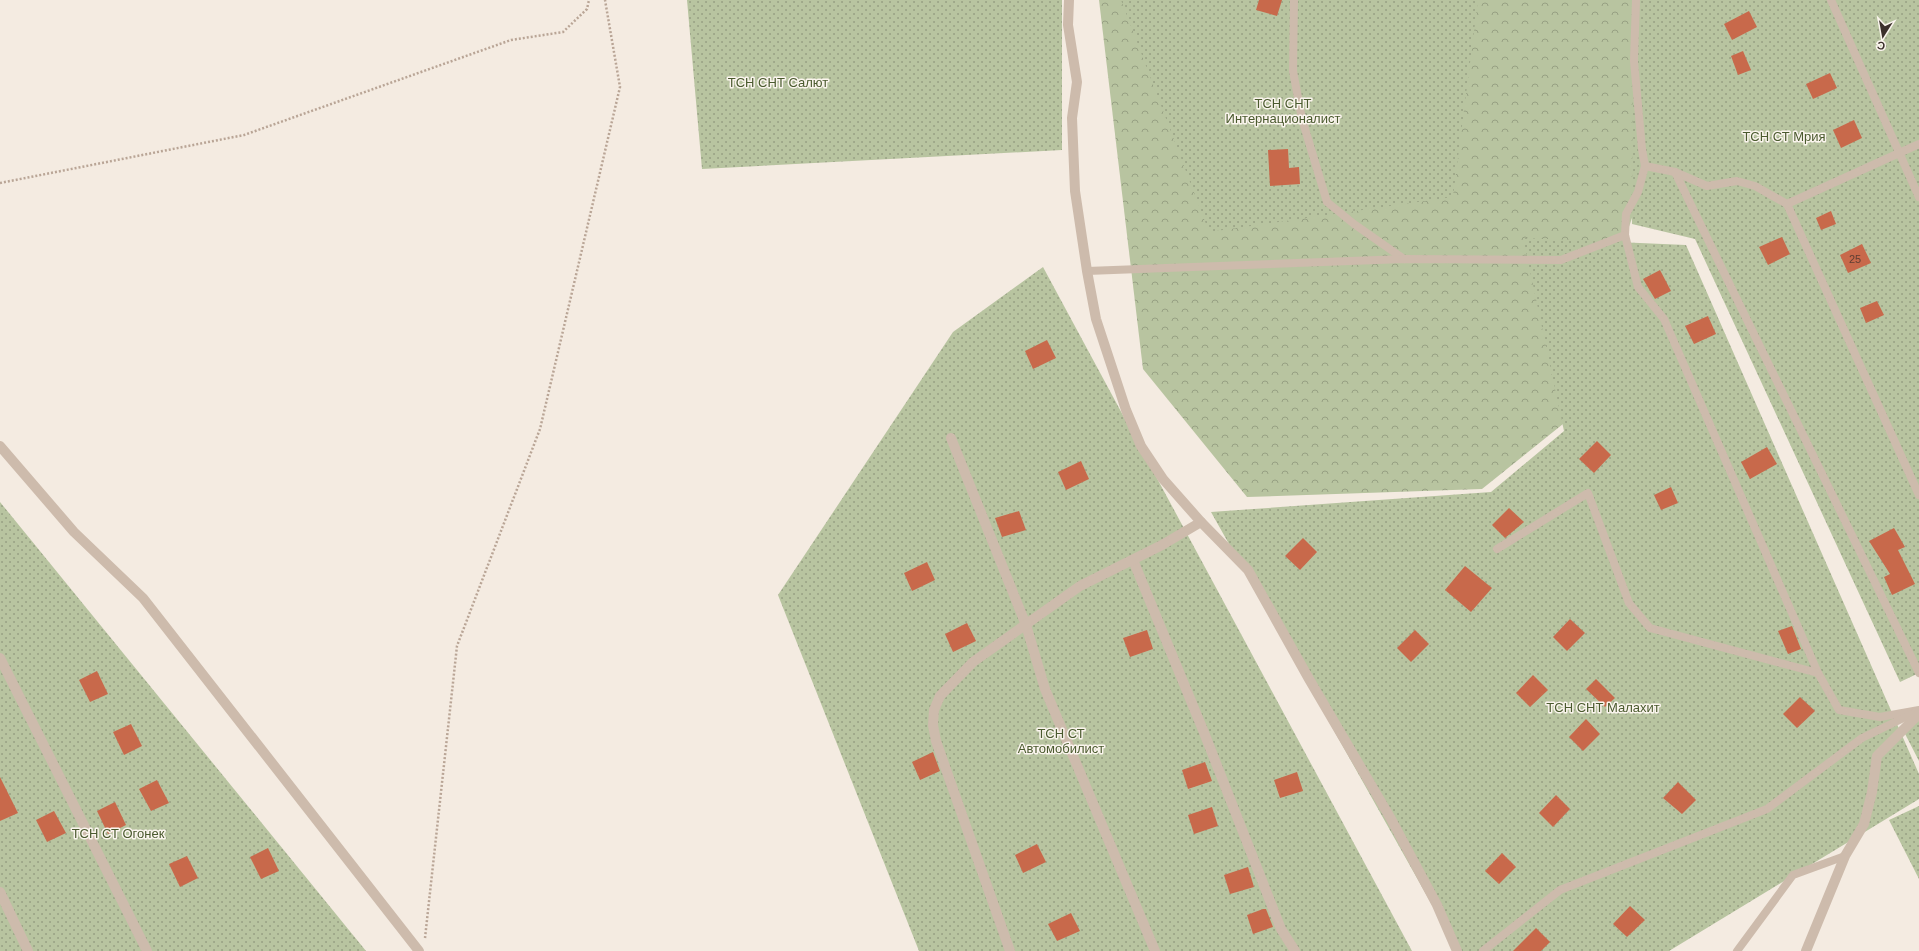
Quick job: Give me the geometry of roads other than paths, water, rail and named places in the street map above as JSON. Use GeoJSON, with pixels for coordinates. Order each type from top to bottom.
{"type":"FeatureCollection","features":[{"type":"Feature","properties":{"kind":"street"},"geometry":{"type":"LineString","coordinates":[[1069,0],[1068,25],[1077,82],[1072,118],[1075,191],[1096,319],[1126,410],[1141,446],[1163,479],[1201,522],[1248,570],[1309,679],[1391,819],[1437,905],[1457,951]]}},
{"type":"Feature","properties":{"kind":"street"},"geometry":{"type":"LineString","coordinates":[[951,438],[1026,625],[1045,688],[1155,951]]}},
{"type":"Feature","properties":{"kind":"street"},"geometry":{"type":"LineString","coordinates":[[0,446],[74,532],[142,598],[422,947]]}},
{"type":"Feature","properties":{"kind":"street"},"geometry":{"type":"LineString","coordinates":[[1010,951],[936,740],[933,726],[934,710],[940,696],[973,662],[1080,586],[1162,545],[1201,522]]}},
{"type":"Feature","properties":{"kind":"street"},"geometry":{"type":"LineString","coordinates":[[1133,560],[1205,735],[1281,929],[1295,951]]}},
{"type":"Feature","properties":{"kind":"street"},"geometry":{"type":"LineString","coordinates":[[0,658],[147,951]]}},
{"type":"Feature","properties":{"kind":"street"},"geometry":{"type":"LineString","coordinates":[[1806,951],[1845,856],[1864,824],[1872,792],[1877,756],[1919,714]]}},
{"type":"Feature","properties":{"kind":"street"},"geometry":{"type":"LineString","coordinates":[[0,892],[28,951]]}},
{"type":"Feature","properties":{"kind":"lane"},"geometry":{"type":"LineString","coordinates":[[1294,0],[1293,71],[1302,119],[1327,202],[1354,224],[1404,259]]}},
{"type":"Feature","properties":{"kind":"lane"},"geometry":{"type":"LineString","coordinates":[[1636,0],[1634,61],[1645,166],[1638,192],[1626,214],[1625,235],[1638,287],[1664,319],[1818,673],[1839,710],[1880,717],[1919,710]]}},
{"type":"Feature","properties":{"kind":"lane"},"geometry":{"type":"LineString","coordinates":[[1831,0],[1919,197]]}},
{"type":"Feature","properties":{"kind":"lane"},"geometry":{"type":"LineString","coordinates":[[1787,204],[1919,144]]}},
{"type":"Feature","properties":{"kind":"lane"},"geometry":{"type":"LineString","coordinates":[[1645,166],[1675,172],[1707,186],[1737,181],[1755,186],[1787,204],[1919,495]]}},
{"type":"Feature","properties":{"kind":"lane"},"geometry":{"type":"LineString","coordinates":[[1675,172],[1919,673]]}},
{"type":"Feature","properties":{"kind":"lane"},"geometry":{"type":"LineString","coordinates":[[1087,271],[1404,259],[1562,260],[1625,235]]}},
{"type":"Feature","properties":{"kind":"lane"},"geometry":{"type":"LineString","coordinates":[[1497,549],[1588,493],[1629,604],[1650,628],[1818,673]]}},
{"type":"Feature","properties":{"kind":"lane"},"geometry":{"type":"LineString","coordinates":[[1483,951],[1560,890],[1767,810],[1862,738],[1919,710]]}},
{"type":"Feature","properties":{"kind":"lane"},"geometry":{"type":"LineString","coordinates":[[1737,951],[1793,875],[1845,856]]}},
{"type":"Feature","properties":{"kind":"park label","name":"ТСН СНТ Салют"},"geometry":{"type":"Point","coordinates":[778,82]}},
{"type":"Feature","properties":{"kind":"park label","name":"ТСН СНТ Интернационалист"},"geometry":{"type":"Point","coordinates":[1283,110]}},
{"type":"Feature","properties":{"kind":"park label","name":"ТСН СТ Мрия"},"geometry":{"type":"Point","coordinates":[1784,136]}},
{"type":"Feature","properties":{"kind":"park label","name":"ТСН СНТ Малахит"},"geometry":{"type":"Point","coordinates":[1603,707]}},
{"type":"Feature","properties":{"kind":"park label","name":"ТСН СТ Автомобилист"},"geometry":{"type":"Point","coordinates":[1061,740]}},
{"type":"Feature","properties":{"kind":"park label","name":"ТСН СТ Огонек"},"geometry":{"type":"Point","coordinates":[118,833]}}]}
